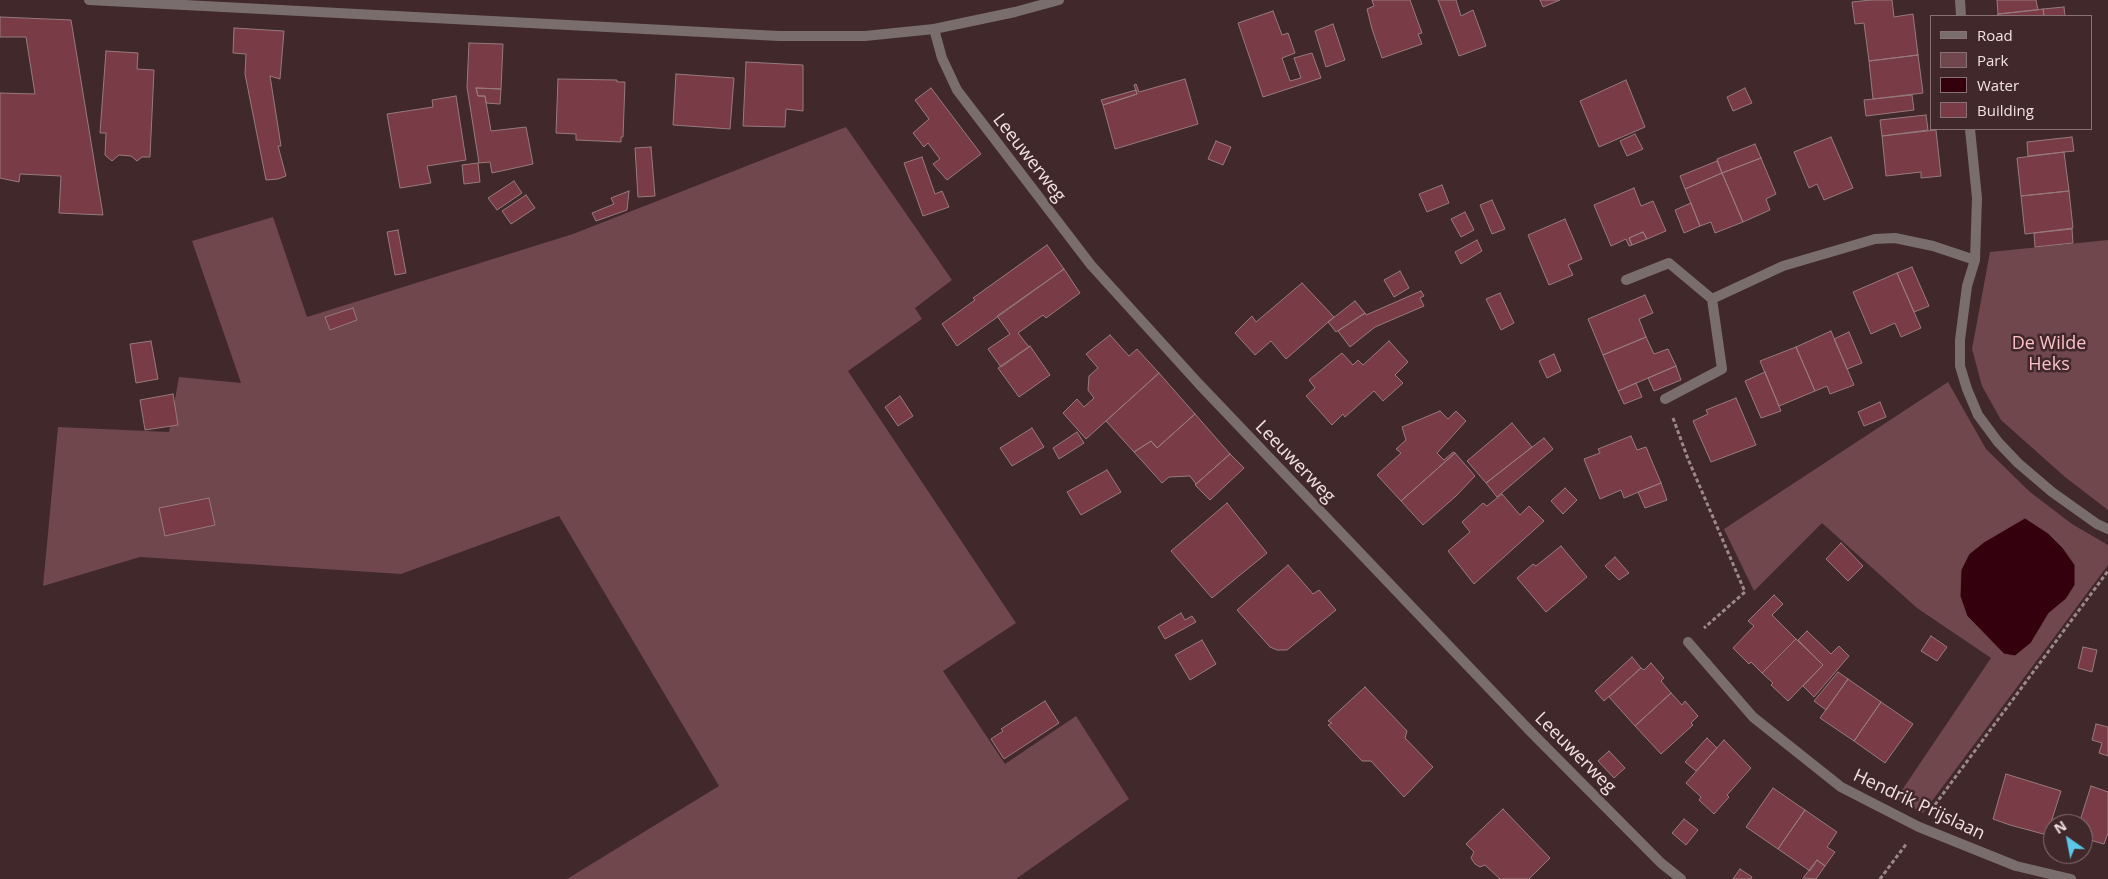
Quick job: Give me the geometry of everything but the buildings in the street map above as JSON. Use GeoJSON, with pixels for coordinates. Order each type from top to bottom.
{"type":"FeatureCollection","features":[{"type":"Feature","properties":{"kind":"street"},"geometry":{"type":"LineString","coordinates":[[89,0],[779,36],[865,36],[934,29],[1015,12],[1058,0]]}},
{"type":"Feature","properties":{"kind":"street"},"geometry":{"type":"LineString","coordinates":[[1960,0],[1961,15]]}},
{"type":"Feature","properties":{"kind":"street","name":"Leeuwerweg"},"geometry":{"type":"LineString","coordinates":[[934,29],[942,58],[957,90],[1091,265],[1199,384],[1531,732],[1661,863],[1681,879]]}},
{"type":"Feature","properties":{"kind":"street"},"geometry":{"type":"LineString","coordinates":[[1970,130],[1977,198],[1975,260],[1967,286],[1960,340],[1960,366],[1978,415],[1998,442],[2018,463],[2052,492],[2108,530]]}},
{"type":"Feature","properties":{"kind":"street"},"geometry":{"type":"LineString","coordinates":[[1712,299],[1783,266],[1876,239],[1895,238],[1933,246],[1975,260]]}},
{"type":"Feature","properties":{"kind":"street"},"geometry":{"type":"LineString","coordinates":[[1626,280],[1669,263],[1712,299],[1722,369],[1665,399]]}},
{"type":"Feature","properties":{"kind":"street","name":"Hendrik Prijslaan"},"geometry":{"type":"LineString","coordinates":[[1688,642],[1753,717],[1841,787],[1919,827],[2016,866],[2071,879]]}},
{"type":"Feature","properties":{"kind":"path"},"geometry":{"type":"LineString","coordinates":[[1665,399],[1688,459],[1746,592],[1688,642]]}},
{"type":"Feature","properties":{"kind":"path"},"geometry":{"type":"LineString","coordinates":[[1880,879],[2108,571]]}},
{"type":"Feature","properties":{"kind":"green space"},"geometry":{"type":"Polygon","coordinates":[[[846,127],[952,280],[915,308],[922,319],[848,371],[1016,623],[943,671],[1005,764],[1076,716],[1129,799],[1016,879],[567,879],[719,786],[559,516],[401,574],[140,557],[43,586],[58,427],[169,432],[179,377],[241,383],[192,241],[273,217],[307,317],[573,234],[846,127]]]}},
{"type":"Feature","properties":{"kind":"green space","name":"De Wilde Heks"},"geometry":{"type":"Polygon","coordinates":[[[2108,240],[2108,510],[2065,477],[2001,420],[1982,386],[1972,349],[1990,252],[2108,240]]]}},
{"type":"Feature","properties":{"kind":"green space"},"geometry":{"type":"Polygon","coordinates":[[[1948,382],[1986,449],[2030,492],[2072,524],[2108,545],[2108,565],[1923,813],[1896,799],[1991,658],[1917,608],[1822,523],[1754,591],[1724,529],[1948,382]]]}},
{"type":"Feature","properties":{"kind":"water"},"geometry":{"type":"Polygon","coordinates":[[[2025,518],[2048,533],[2063,548],[2075,565],[2075,585],[2066,599],[2049,613],[2031,643],[2015,656],[2004,654],[1967,616],[1960,596],[1961,570],[1969,554],[1984,542],[2025,518]]]}}]}
